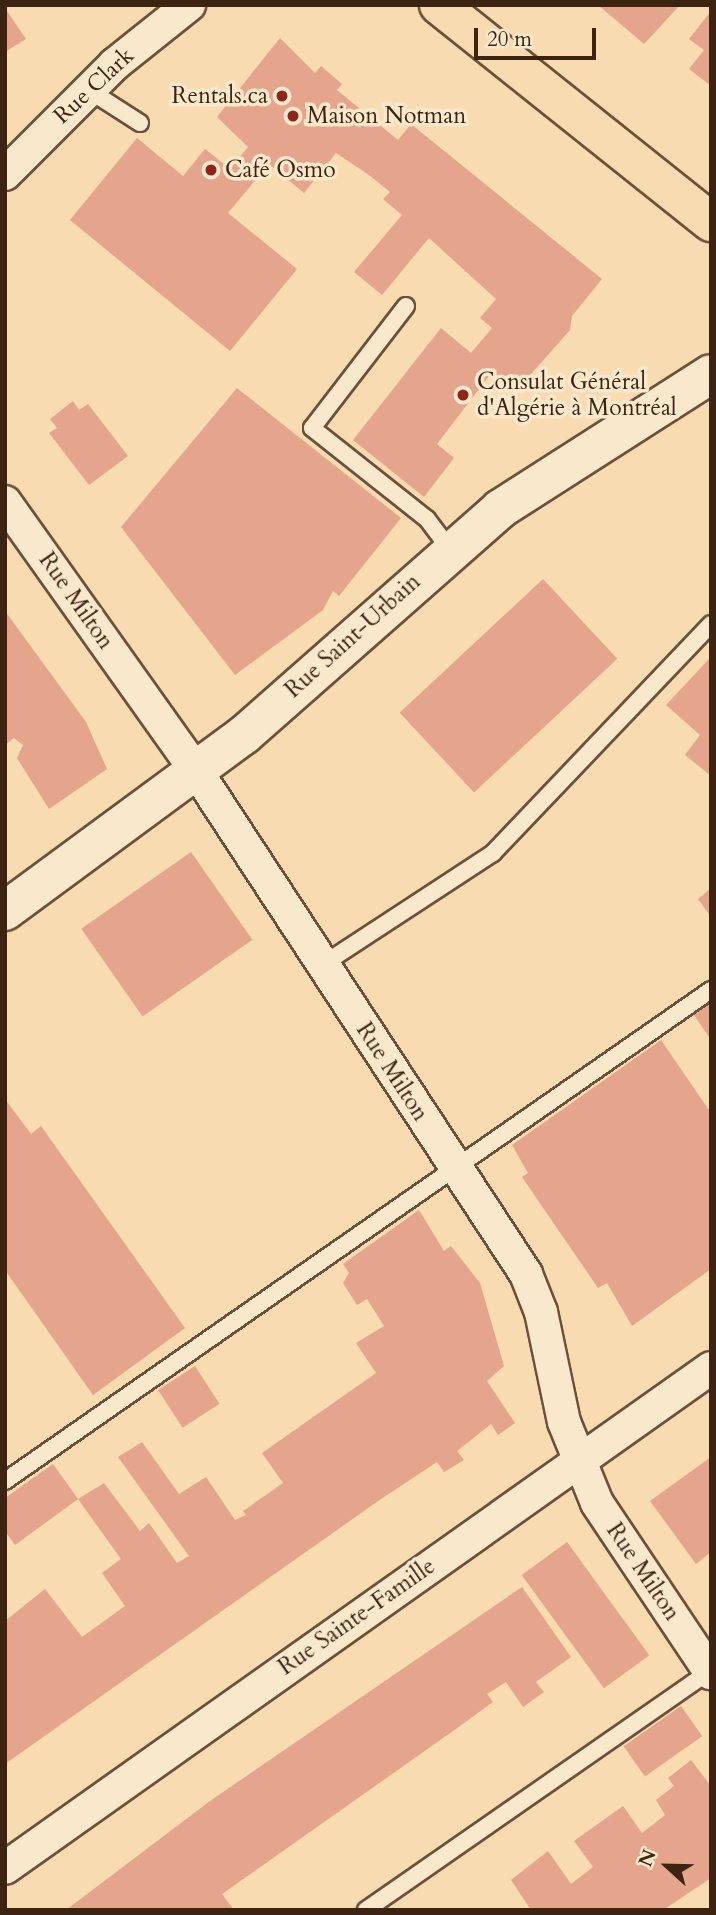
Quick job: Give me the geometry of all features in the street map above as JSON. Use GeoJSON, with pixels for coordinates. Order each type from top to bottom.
{"type":"FeatureCollection","features":[{"type":"Feature","properties":{"kind":"main road"},"geometry":{"type":"LineString","coordinates":[[439,5],[711,222]]}},
{"type":"Feature","properties":{"kind":"main road","name":"Rue Saint-Urbain"},"geometry":{"type":"LineString","coordinates":[[5,911],[197,772],[450,549],[533,485],[711,374]]}},
{"type":"Feature","properties":{"kind":"street","name":"Rue Clark"},"geometry":{"type":"LineString","coordinates":[[5,174],[87,89],[189,5]]}},
{"type":"Feature","properties":{"kind":"street","name":"Rue Milton"},"geometry":{"type":"LineString","coordinates":[[5,502],[197,772],[526,1274],[579,1460],[597,1503],[710,1672]]}},
{"type":"Feature","properties":{"kind":"street","name":"Rue Sainte-Famille"},"geometry":{"type":"LineString","coordinates":[[5,1868],[711,1368]]}},
{"type":"Feature","properties":{"kind":"lane"},"geometry":{"type":"LineString","coordinates":[[87,89],[140,123]]}},
{"type":"Feature","properties":{"kind":"lane"},"geometry":{"type":"LineString","coordinates":[[407,306],[312,428],[427,519],[450,549]]}},
{"type":"Feature","properties":{"kind":"lane"},"geometry":{"type":"LineString","coordinates":[[322,965],[493,853],[711,624]]}},
{"type":"Feature","properties":{"kind":"lane"},"geometry":{"type":"LineString","coordinates":[[5,1481],[457,1172],[711,990]]}},
{"type":"Feature","properties":{"kind":"lane"},"geometry":{"type":"LineString","coordinates":[[366,1910],[710,1672]]}},
{"type":"Feature","properties":{"kind":"building"},"geometry":{"type":"Polygon","coordinates":[[[598,5],[680,5],[644,44],[598,5]]]}},
{"type":"Feature","properties":{"kind":"building"},"geometry":{"type":"Polygon","coordinates":[[[5,8],[26,39],[5,52],[5,8]]]}},
{"type":"Feature","properties":{"kind":"building"},"geometry":{"type":"Polygon","coordinates":[[[711,11],[711,86],[689,69],[704,50],[689,39],[711,11]]]}},
{"type":"Feature","properties":{"kind":"building"},"geometry":{"type":"Polygon","coordinates":[[[280,38],[315,73],[321,66],[342,84],[337,90],[398,140],[411,124],[602,279],[572,316],[570,330],[516,391],[492,372],[437,444],[454,458],[424,497],[353,440],[441,328],[471,353],[492,328],[480,318],[496,299],[429,238],[382,295],[354,272],[402,215],[383,199],[390,192],[369,175],[336,153],[304,193],[269,164],[228,213],[297,269],[230,351],[70,220],[137,138],[183,176],[205,149],[230,169],[248,147],[217,117],[280,38]]]}},
{"type":"Feature","properties":{"kind":"building"},"geometry":{"type":"Polygon","coordinates":[[[237,388],[401,518],[339,596],[333,591],[323,610],[235,675],[121,527],[237,388]]]}},
{"type":"Feature","properties":{"kind":"building"},"geometry":{"type":"Polygon","coordinates":[[[73,401],[79,410],[88,404],[128,456],[89,485],[49,433],[57,428],[50,419],[73,401]]]}},
{"type":"Feature","properties":{"kind":"building"},"geometry":{"type":"Polygon","coordinates":[[[543,579],[617,659],[474,792],[400,713],[543,579]]]}},
{"type":"Feature","properties":{"kind":"building"},"geometry":{"type":"Polygon","coordinates":[[[5,611],[86,722],[107,769],[49,809],[17,758],[23,745],[14,738],[5,745],[5,611]]]}},
{"type":"Feature","properties":{"kind":"building"},"geometry":{"type":"Polygon","coordinates":[[[711,657],[711,776],[685,755],[700,735],[666,705],[711,657]]]}},
{"type":"Feature","properties":{"kind":"building"},"geometry":{"type":"Polygon","coordinates":[[[191,852],[252,940],[143,1017],[81,929],[191,852]]]}},
{"type":"Feature","properties":{"kind":"building"},"geometry":{"type":"Polygon","coordinates":[[[711,888],[711,917],[698,899],[711,888]]]}},
{"type":"Feature","properties":{"kind":"building"},"geometry":{"type":"Polygon","coordinates":[[[711,1003],[711,1040],[694,1015],[711,1003]]]}},
{"type":"Feature","properties":{"kind":"building"},"geometry":{"type":"Polygon","coordinates":[[[661,1040],[711,1113],[711,1269],[632,1326],[607,1283],[598,1288],[522,1177],[528,1173],[512,1145],[661,1040]]]}},
{"type":"Feature","properties":{"kind":"building"},"geometry":{"type":"Polygon","coordinates":[[[5,1099],[31,1134],[41,1126],[185,1328],[93,1395],[5,1270],[5,1099]]]}},
{"type":"Feature","properties":{"kind":"building"},"geometry":{"type":"Polygon","coordinates":[[[419,1210],[444,1251],[451,1246],[480,1283],[504,1366],[487,1381],[515,1423],[498,1435],[491,1424],[457,1451],[464,1460],[444,1472],[437,1462],[381,1499],[5,1764],[5,1621],[45,1589],[82,1637],[125,1606],[102,1573],[121,1559],[78,1499],[104,1483],[140,1531],[149,1523],[177,1563],[189,1556],[118,1457],[142,1442],[179,1494],[206,1477],[235,1520],[246,1515],[243,1511],[283,1483],[262,1453],[376,1373],[356,1343],[384,1326],[367,1299],[357,1305],[343,1283],[349,1273],[343,1264],[419,1210]]]}},
{"type":"Feature","properties":{"kind":"building"},"geometry":{"type":"Polygon","coordinates":[[[195,1366],[220,1404],[183,1428],[158,1390],[195,1366]]]}},
{"type":"Feature","properties":{"kind":"building"},"geometry":{"type":"Polygon","coordinates":[[[711,1457],[711,1552],[696,1564],[650,1501],[711,1457]]]}},
{"type":"Feature","properties":{"kind":"building"},"geometry":{"type":"Polygon","coordinates":[[[53,1464],[78,1499],[15,1545],[5,1531],[5,1498],[53,1464]]]}},
{"type":"Feature","properties":{"kind":"building"},"geometry":{"type":"Polygon","coordinates":[[[567,1542],[649,1655],[604,1688],[522,1575],[567,1542]]]}},
{"type":"Feature","properties":{"kind":"building"},"geometry":{"type":"Polygon","coordinates":[[[522,1587],[571,1657],[536,1682],[544,1692],[523,1707],[506,1682],[487,1694],[493,1702],[222,1894],[234,1910],[66,1910],[210,1801],[522,1587]]]}},
{"type":"Feature","properties":{"kind":"building"},"geometry":{"type":"Polygon","coordinates":[[[681,1706],[702,1736],[645,1776],[624,1746],[681,1706]]]}},
{"type":"Feature","properties":{"kind":"building"},"geometry":{"type":"Polygon","coordinates":[[[691,1760],[711,1786],[711,1878],[663,1910],[531,1910],[511,1880],[548,1851],[571,1884],[593,1867],[574,1841],[623,1806],[642,1833],[665,1815],[656,1800],[674,1786],[668,1778],[691,1760]]]}},
{"type":"Feature","properties":{"kind":"place","name":"Rentals.ca"},"geometry":{"type":"Point","coordinates":[282,96]}},
{"type":"Feature","properties":{"kind":"place","name":"Maison Notman"},"geometry":{"type":"Point","coordinates":[293,116]}},
{"type":"Feature","properties":{"kind":"place","name":"Café Osmo"},"geometry":{"type":"Point","coordinates":[211,170]}},
{"type":"Feature","properties":{"kind":"place","name":"Consulat Général d'Algérie à Montréal"},"geometry":{"type":"Point","coordinates":[463,395]}}]}
